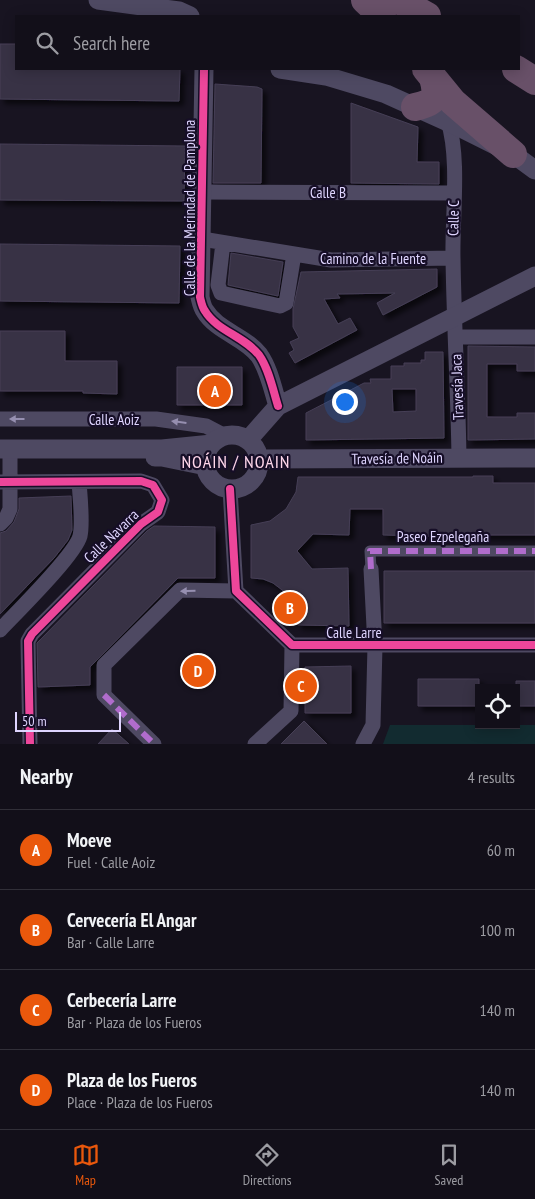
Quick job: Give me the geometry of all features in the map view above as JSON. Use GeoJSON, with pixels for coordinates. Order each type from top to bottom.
{"type":"FeatureCollection","features":[{"type":"Feature","properties":{"kind":"highway"},"geometry":{"type":"LineString","coordinates":[[365,0],[381,15]]}},
{"type":"Feature","properties":{"kind":"highway"},"geometry":{"type":"LineString","coordinates":[[398,0],[425,15]]}},
{"type":"Feature","properties":{"kind":"highway"},"geometry":{"type":"LineString","coordinates":[[518,70],[535,80]]}},
{"type":"Feature","properties":{"kind":"highway"},"geometry":{"type":"LineString","coordinates":[[415,106],[429,103],[435,97],[436,88],[430,74]]}},
{"type":"Feature","properties":{"kind":"highway"},"geometry":{"type":"LineString","coordinates":[[430,74],[453,102],[513,154]]}},
{"type":"Feature","properties":{"kind":"street"},"geometry":{"type":"LineString","coordinates":[[98,0],[179,11],[188,15]]}},
{"type":"Feature","properties":{"kind":"street","name":"Calle de la Merindad de Pamplona"},"geometry":{"type":"LineString","coordinates":[[204,70],[200,296],[204,310],[214,322],[251,346],[260,356],[278,406]]}},
{"type":"Feature","properties":{"kind":"street"},"geometry":{"type":"LineString","coordinates":[[287,70],[326,76],[386,94],[448,121],[513,154],[535,170]]}},
{"type":"Feature","properties":{"kind":"street","name":"Calle C"},"geometry":{"type":"LineString","coordinates":[[448,121],[452,142],[454,193],[453,258],[455,316]]}},
{"type":"Feature","properties":{"kind":"street","name":"Calle B"},"geometry":{"type":"LineString","coordinates":[[203,192],[454,193]]}},
{"type":"Feature","properties":{"kind":"street","name":"Camino de la Fuente"},"geometry":{"type":"LineString","coordinates":[[202,239],[331,260],[453,258]]}},
{"type":"Feature","properties":{"kind":"street"},"geometry":{"type":"LineString","coordinates":[[223,243],[218,285],[222,293],[280,306],[286,303],[294,254]]}},
{"type":"Feature","properties":{"kind":"street"},"geometry":{"type":"LineString","coordinates":[[248,440],[278,406],[535,276]]}},
{"type":"Feature","properties":{"kind":"street","name":"Travesía Jaca"},"geometry":{"type":"LineString","coordinates":[[455,316],[459,457]]}},
{"type":"Feature","properties":{"kind":"street"},"geometry":{"type":"LineString","coordinates":[[456,337],[535,338]]}},
{"type":"Feature","properties":{"kind":"street","name":"Calle Aoiz"},"geometry":{"type":"LineString","coordinates":[[0,419],[156,419],[206,426],[219,440]]}},
{"type":"Feature","properties":{"kind":"street"},"geometry":{"type":"LineString","coordinates":[[3,454],[162,449],[241,436],[248,440],[257,452],[259,460],[256,475],[245,486],[230,489],[221,487],[208,475],[206,466],[208,451],[219,440]]}},
{"type":"Feature","properties":{"kind":"street"},"geometry":{"type":"LineString","coordinates":[[3,454],[162,456],[206,466]]}},
{"type":"Feature","properties":{"kind":"street"},"geometry":{"type":"LineString","coordinates":[[0,524],[6,518],[10,509],[5,482],[3,454]]}},
{"type":"Feature","properties":{"kind":"street","name":"Travesía de Noáin"},"geometry":{"type":"LineString","coordinates":[[259,460],[459,457],[535,458]]}},
{"type":"Feature","properties":{"kind":"street","name":"Calle Navarra"},"geometry":{"type":"LineString","coordinates":[[5,482],[141,480],[153,485],[162,500],[158,512],[141,524],[28,640],[30,744]]}},
{"type":"Feature","properties":{"kind":"street"},"geometry":{"type":"LineString","coordinates":[[0,630],[78,542],[81,534],[79,482]]}},
{"type":"Feature","properties":{"kind":"street"},"geometry":{"type":"LineString","coordinates":[[230,489],[236,591],[292,645],[291,710],[256,744]]}},
{"type":"Feature","properties":{"kind":"street","name":"Paseo Ezpelegaña"},"geometry":{"type":"LineString","coordinates":[[372,569],[370,551],[535,551]]}},
{"type":"Feature","properties":{"kind":"street","name":"Calle Larre"},"geometry":{"type":"LineString","coordinates":[[363,744],[373,725],[375,646],[372,569]]}},
{"type":"Feature","properties":{"kind":"street"},"geometry":{"type":"LineString","coordinates":[[154,744],[104,695],[104,664],[180,590],[236,591]]}},
{"type":"Feature","properties":{"kind":"street","name":"Calle Larre"},"geometry":{"type":"LineString","coordinates":[[292,645],[535,645]]}},
{"type":"Feature","properties":{"kind":"green space"},"geometry":{"type":"Polygon","coordinates":[[[390,725],[475,725],[475,729],[520,729],[520,725],[535,725],[535,744],[383,744],[390,725]]]}},
{"type":"Feature","properties":{"kind":"building"},"geometry":{"type":"Polygon","coordinates":[[[0,44],[15,44],[15,70],[180,70],[179,101],[0,99],[0,44]]]}},
{"type":"Feature","properties":{"kind":"building"},"geometry":{"type":"Polygon","coordinates":[[[215,84],[262,89],[261,183],[213,183],[215,84]]]}},
{"type":"Feature","properties":{"kind":"building"},"geometry":{"type":"Polygon","coordinates":[[[351,103],[418,127],[417,162],[439,162],[439,184],[351,183],[351,103]]]}},
{"type":"Feature","properties":{"kind":"building"},"geometry":{"type":"Polygon","coordinates":[[[0,144],[185,146],[184,201],[0,200],[0,144]]]}},
{"type":"Feature","properties":{"kind":"building"},"geometry":{"type":"Polygon","coordinates":[[[0,244],[180,246],[179,303],[0,301],[0,244]]]}},
{"type":"Feature","properties":{"kind":"building"},"geometry":{"type":"Polygon","coordinates":[[[231,253],[283,262],[278,296],[228,285],[231,253]]]}},
{"type":"Feature","properties":{"kind":"building"},"geometry":{"type":"Polygon","coordinates":[[[437,269],[437,287],[383,315],[377,303],[395,293],[337,294],[340,298],[324,299],[338,324],[350,318],[357,330],[295,363],[289,353],[294,350],[290,342],[299,338],[293,327],[293,309],[301,272],[437,269]]]}},
{"type":"Feature","properties":{"kind":"building"},"geometry":{"type":"Polygon","coordinates":[[[0,331],[65,331],[65,361],[117,361],[117,394],[83,393],[83,391],[0,391],[0,331]]]}},
{"type":"Feature","properties":{"kind":"building"},"geometry":{"type":"Polygon","coordinates":[[[468,346],[535,347],[535,371],[517,371],[517,364],[487,364],[487,417],[517,417],[517,413],[535,413],[535,439],[468,440],[468,346]]]}},
{"type":"Feature","properties":{"kind":"building"},"geometry":{"type":"Polygon","coordinates":[[[425,352],[443,352],[444,438],[306,440],[306,413],[364,383],[371,383],[370,379],[391,379],[391,366],[404,366],[404,363],[421,363],[421,360],[425,360],[425,352]],[[392,389],[393,412],[416,411],[416,389],[392,389]]]}},
{"type":"Feature","properties":{"kind":"building"},"geometry":{"type":"Polygon","coordinates":[[[177,367],[242,367],[242,405],[177,405],[177,367]]]}},
{"type":"Feature","properties":{"kind":"building"},"geometry":{"type":"Polygon","coordinates":[[[493,476],[493,483],[535,483],[535,535],[465,535],[465,537],[383,535],[383,509],[350,509],[349,535],[313,534],[297,551],[312,569],[348,568],[349,626],[298,625],[295,608],[286,593],[273,583],[263,579],[251,578],[251,525],[270,521],[286,509],[296,492],[298,477],[493,476]]]}},
{"type":"Feature","properties":{"kind":"building"},"geometry":{"type":"Polygon","coordinates":[[[71,496],[72,530],[68,540],[54,558],[0,614],[0,533],[6,531],[14,522],[19,509],[19,498],[71,496]]]}},
{"type":"Feature","properties":{"kind":"building"},"geometry":{"type":"Polygon","coordinates":[[[154,526],[215,527],[215,578],[178,578],[90,667],[90,685],[38,687],[37,643],[154,526]]]}},
{"type":"Feature","properties":{"kind":"building"},"geometry":{"type":"Polygon","coordinates":[[[384,571],[535,571],[535,623],[384,623],[384,571]]]}},
{"type":"Feature","properties":{"kind":"building"},"geometry":{"type":"Polygon","coordinates":[[[351,666],[351,713],[305,713],[305,667],[351,666]]]}},
{"type":"Feature","properties":{"kind":"building"},"geometry":{"type":"Polygon","coordinates":[[[418,679],[479,679],[479,684],[475,684],[475,706],[418,706],[418,679]]]}},
{"type":"Feature","properties":{"kind":"building"},"geometry":{"type":"Polygon","coordinates":[[[516,681],[535,681],[535,706],[520,706],[520,684],[516,684],[516,681]]]}},
{"type":"Feature","properties":{"kind":"building"},"geometry":{"type":"Polygon","coordinates":[[[304,721],[327,744],[281,744],[304,721]]]}},
{"type":"Feature","properties":{"kind":"building"},"geometry":{"type":"Polygon","coordinates":[[[112,729],[129,744],[98,744],[112,729]]]}},
{"type":"Feature","properties":{"kind":"marked path"},"geometry":{"type":"LineString","coordinates":[[371,569],[370,551],[535,551]]}},
{"type":"Feature","properties":{"kind":"marked path"},"geometry":{"type":"LineString","coordinates":[[104,695],[154,744]]}},
{"type":"Feature","properties":{"kind":"cycle path"},"geometry":{"type":"LineString","coordinates":[[204,70],[200,297],[203,308],[216,324],[253,348],[259,355],[268,373],[278,406]]}},
{"type":"Feature","properties":{"kind":"cycle path"},"geometry":{"type":"LineString","coordinates":[[0,482],[141,481],[153,485],[162,500],[158,512],[141,524],[32,634],[28,641],[30,744]]}},
{"type":"Feature","properties":{"kind":"cycle path"},"geometry":{"type":"LineString","coordinates":[[230,489],[236,591],[292,645],[535,645]]}},
{"type":"Feature","properties":{"kind":"place","name":"Moeve"},"geometry":{"type":"Point","coordinates":[215,391]}},
{"type":"Feature","properties":{"kind":"place","name":"Cervecería El Angar"},"geometry":{"type":"Point","coordinates":[290,608]}},
{"type":"Feature","properties":{"kind":"place","name":"Plaza de los Fueros"},"geometry":{"type":"Point","coordinates":[198,671]}},
{"type":"Feature","properties":{"kind":"place","name":"Cerbecería Larre"},"geometry":{"type":"Point","coordinates":[301,686]}},
{"type":"Feature","properties":{"kind":"district","name":"NOÁIN / NOAIN"},"geometry":{"type":"Point","coordinates":[236,461]}}]}
